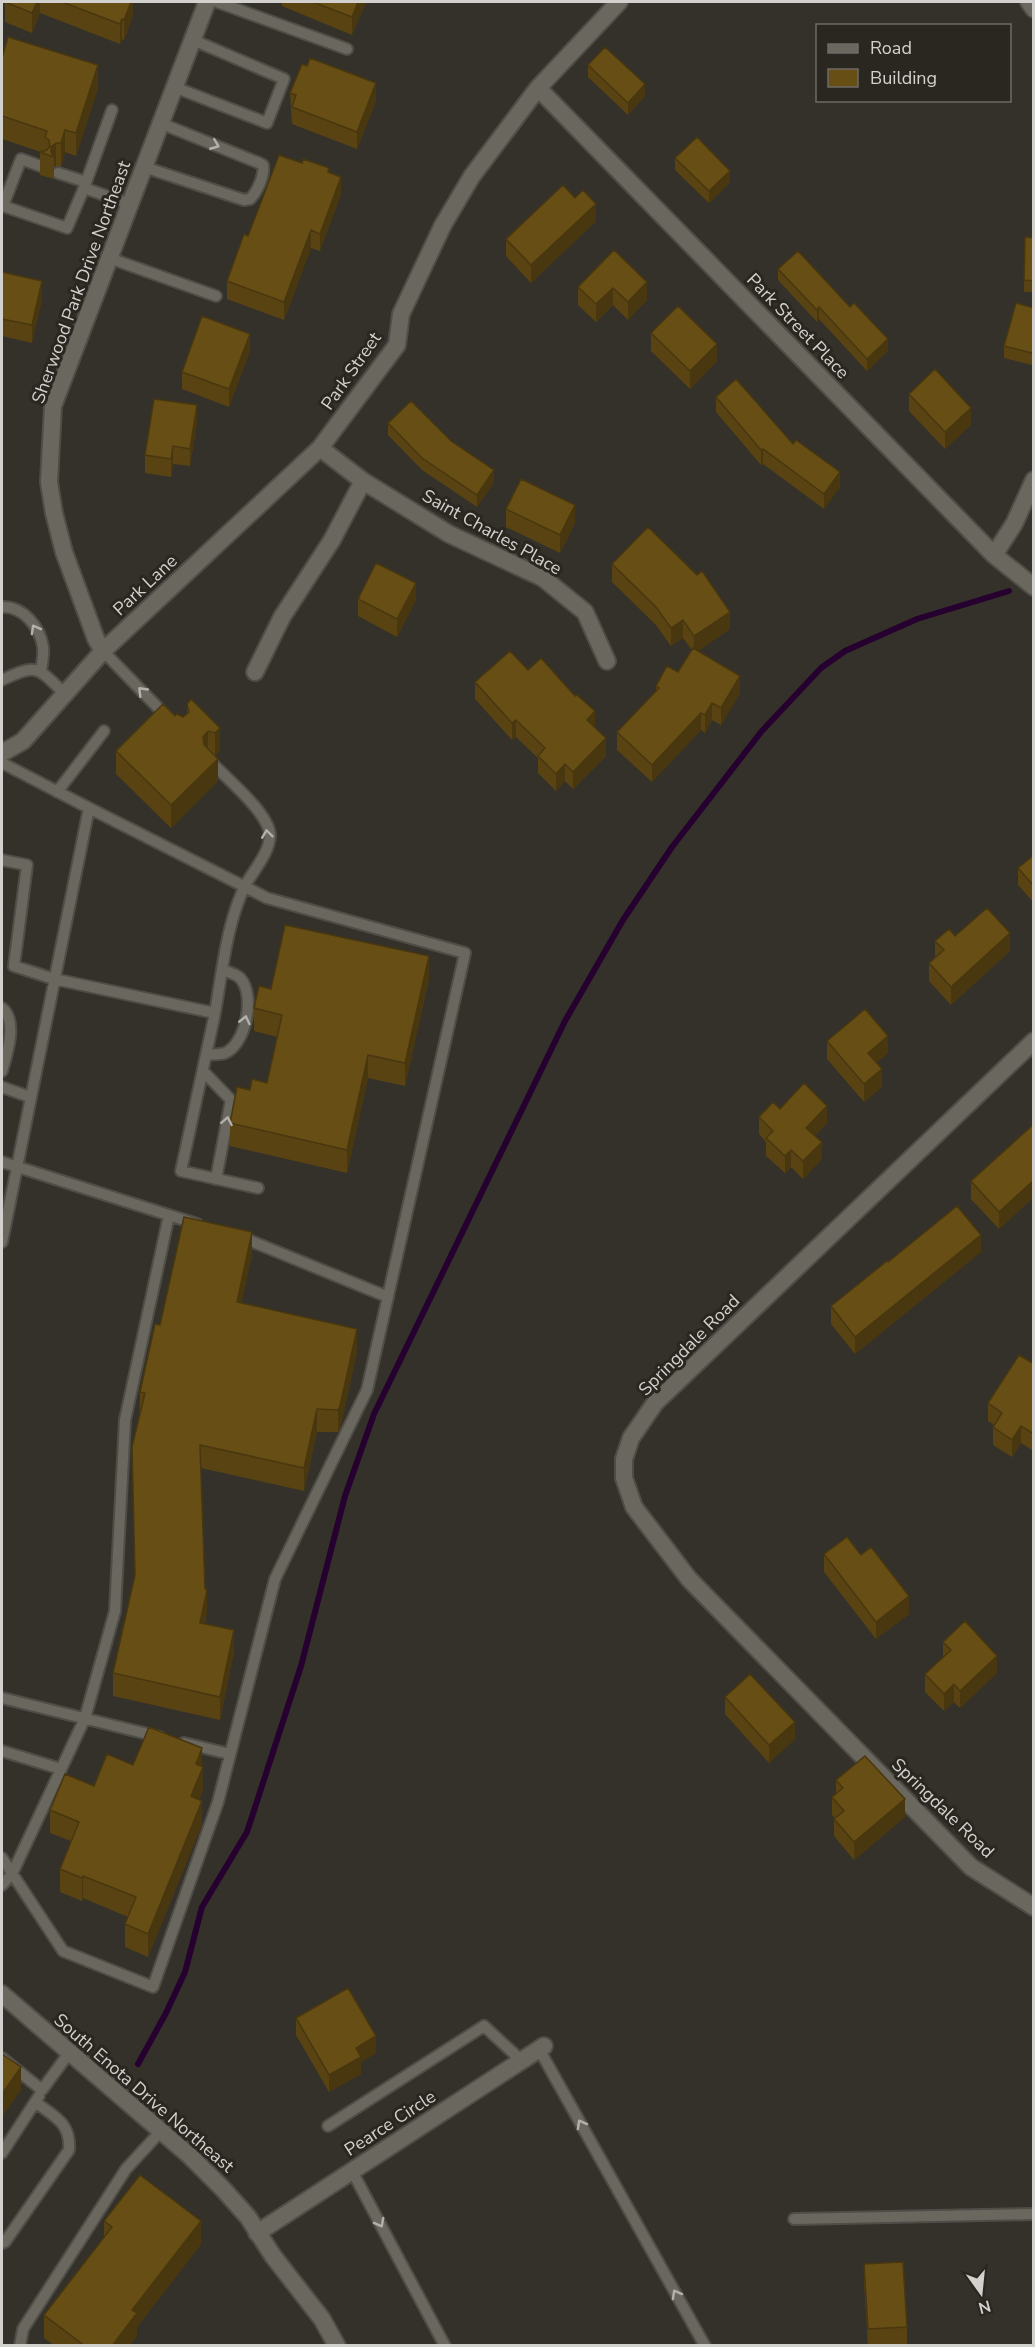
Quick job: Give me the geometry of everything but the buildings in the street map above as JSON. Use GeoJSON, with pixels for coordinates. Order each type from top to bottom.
{"type":"FeatureCollection","features":[{"type":"Feature","properties":{"kind":"street","name":"Sherwood Park Drive Northeast"},"geometry":{"type":"LineString","coordinates":[[103,651],[96,639],[64,552],[49,482],[53,406],[207,2]]}},
{"type":"Feature","properties":{"kind":"street","name":"Park Street"},"geometry":{"type":"LineString","coordinates":[[320,448],[397,345],[401,314],[443,225],[472,176],[538,88],[620,2]]}},
{"type":"Feature","properties":{"kind":"street"},"geometry":{"type":"LineString","coordinates":[[1029,2],[1034,9]]}},
{"type":"Feature","properties":{"kind":"street","name":"Park Street Place"},"geometry":{"type":"LineString","coordinates":[[538,88],[994,555],[1034,587]]}},
{"type":"Feature","properties":{"kind":"street"},"geometry":{"type":"LineString","coordinates":[[255,672],[282,617],[332,540],[363,481],[320,448]]}},
{"type":"Feature","properties":{"kind":"street","name":"Park Lane"},"geometry":{"type":"LineString","coordinates":[[2,753],[23,741],[103,651],[320,448]]}},
{"type":"Feature","properties":{"kind":"street"},"geometry":{"type":"LineString","coordinates":[[994,555],[1014,525],[1034,480]]}},
{"type":"Feature","properties":{"kind":"street","name":"Saint Charles Place"},"geometry":{"type":"LineString","coordinates":[[363,481],[449,534],[543,578],[585,612],[607,661]]}},
{"type":"Feature","properties":{"kind":"street","name":"Springdale Road"},"geometry":{"type":"LineString","coordinates":[[1034,1041],[655,1403],[631,1438],[624,1459],[624,1478],[634,1507],[689,1579],[971,1867],[1034,1907]]}},
{"type":"Feature","properties":{"kind":"street","name":"South Enota Drive Northeast"},"geometry":{"type":"LineString","coordinates":[[2,1994],[161,2131],[224,2190],[248,2217],[257,2233],[322,2319],[337,2346]]}},
{"type":"Feature","properties":{"kind":"street","name":"Pearce Circle"},"geometry":{"type":"LineString","coordinates":[[257,2233],[541,2048]]}},
{"type":"Feature","properties":{"kind":"lane"},"geometry":{"type":"LineString","coordinates":[[217,2],[347,50]]}},
{"type":"Feature","properties":{"kind":"lane"},"geometry":{"type":"LineString","coordinates":[[174,87],[267,123],[284,79],[193,40]]}},
{"type":"Feature","properties":{"kind":"lane"},"geometry":{"type":"LineString","coordinates":[[43,167],[21,159],[3,206],[68,228],[112,110]]}},
{"type":"Feature","properties":{"kind":"lane"},"geometry":{"type":"LineString","coordinates":[[144,166],[244,200],[254,195],[264,170],[263,165],[259,163],[160,123]]}},
{"type":"Feature","properties":{"kind":"lane"},"geometry":{"type":"LineString","coordinates":[[58,173],[130,204]]}},
{"type":"Feature","properties":{"kind":"lane"},"geometry":{"type":"LineString","coordinates":[[109,258],[216,296]]}},
{"type":"Feature","properties":{"kind":"lane"},"geometry":{"type":"LineString","coordinates":[[2,607],[9,606],[27,616],[36,626],[44,650],[41,671]]}},
{"type":"Feature","properties":{"kind":"lane"},"geometry":{"type":"LineString","coordinates":[[103,651],[174,723]]}},
{"type":"Feature","properties":{"kind":"lane"},"geometry":{"type":"LineString","coordinates":[[2,680],[32,668],[41,671],[65,694]]}},
{"type":"Feature","properties":{"kind":"lane"},"geometry":{"type":"LineString","coordinates":[[57,792],[104,731]]}},
{"type":"Feature","properties":{"kind":"lane"},"geometry":{"type":"LineString","coordinates":[[210,761],[262,816],[270,834],[268,846],[245,886],[235,913],[182,1171],[258,1188]]}},
{"type":"Feature","properties":{"kind":"lane"},"geometry":{"type":"LineString","coordinates":[[2,763],[267,898],[465,953],[367,1390],[275,1579],[218,1802],[153,1987],[63,1951],[2,1858]]}},
{"type":"Feature","properties":{"kind":"lane"},"geometry":{"type":"LineString","coordinates":[[2,1242],[89,808]]}},
{"type":"Feature","properties":{"kind":"lane"},"geometry":{"type":"LineString","coordinates":[[2,860],[27,865],[14,966],[54,979],[215,1013]]}},
{"type":"Feature","properties":{"kind":"lane"},"geometry":{"type":"LineString","coordinates":[[206,1055],[226,1053],[240,1039],[245,1021],[248,1005],[247,992],[239,977],[223,970]]}},
{"type":"Feature","properties":{"kind":"lane"},"geometry":{"type":"LineString","coordinates":[[2,1008],[10,1023],[2,1071]]}},
{"type":"Feature","properties":{"kind":"lane"},"geometry":{"type":"LineString","coordinates":[[203,1071],[231,1100],[216,1179]]}},
{"type":"Feature","properties":{"kind":"lane"},"geometry":{"type":"LineString","coordinates":[[2,1087],[30,1097]]}},
{"type":"Feature","properties":{"kind":"lane"},"geometry":{"type":"LineString","coordinates":[[2,1162],[209,1228]]}},
{"type":"Feature","properties":{"kind":"lane"},"geometry":{"type":"LineString","coordinates":[[2,1885],[12,1874],[85,1718],[115,1611],[125,1420],[169,1215]]}},
{"type":"Feature","properties":{"kind":"lane"},"geometry":{"type":"LineString","coordinates":[[230,1234],[388,1297]]}},
{"type":"Feature","properties":{"kind":"lane"},"geometry":{"type":"LineString","coordinates":[[2,1698],[230,1754]]}},
{"type":"Feature","properties":{"kind":"lane"},"geometry":{"type":"LineString","coordinates":[[2,1751],[61,1769]]}},
{"type":"Feature","properties":{"kind":"lane"},"geometry":{"type":"LineString","coordinates":[[328,2126],[483,2026],[522,2061]]}},
{"type":"Feature","properties":{"kind":"lane"},"geometry":{"type":"LineString","coordinates":[[541,2048],[705,2346]]}},
{"type":"Feature","properties":{"kind":"lane"},"geometry":{"type":"LineString","coordinates":[[2,2153],[69,2053]]}},
{"type":"Feature","properties":{"kind":"lane"},"geometry":{"type":"LineString","coordinates":[[2,2058],[42,2091]]}},
{"type":"Feature","properties":{"kind":"lane"},"geometry":{"type":"LineString","coordinates":[[2,2243],[5,2242],[69,2150],[70,2137],[65,2125],[35,2102]]}},
{"type":"Feature","properties":{"kind":"lane"},"geometry":{"type":"LineString","coordinates":[[20,2346],[23,2329],[126,2169],[161,2131]]}},
{"type":"Feature","properties":{"kind":"lane"},"geometry":{"type":"LineString","coordinates":[[352,2171],[445,2346]]}},
{"type":"Feature","properties":{"kind":"lane"},"geometry":{"type":"LineString","coordinates":[[794,2219],[1034,2214]]}},
{"type":"Feature","properties":{"kind":"waterway"},"geometry":{"type":"LineString","coordinates":[[138,2064],[185,1972],[202,1907],[247,1832],[301,1666],[345,1496],[374,1414],[565,1021],[623,920],[672,847],[761,732],[821,668],[845,651],[917,619],[1009,591]]}}]}
